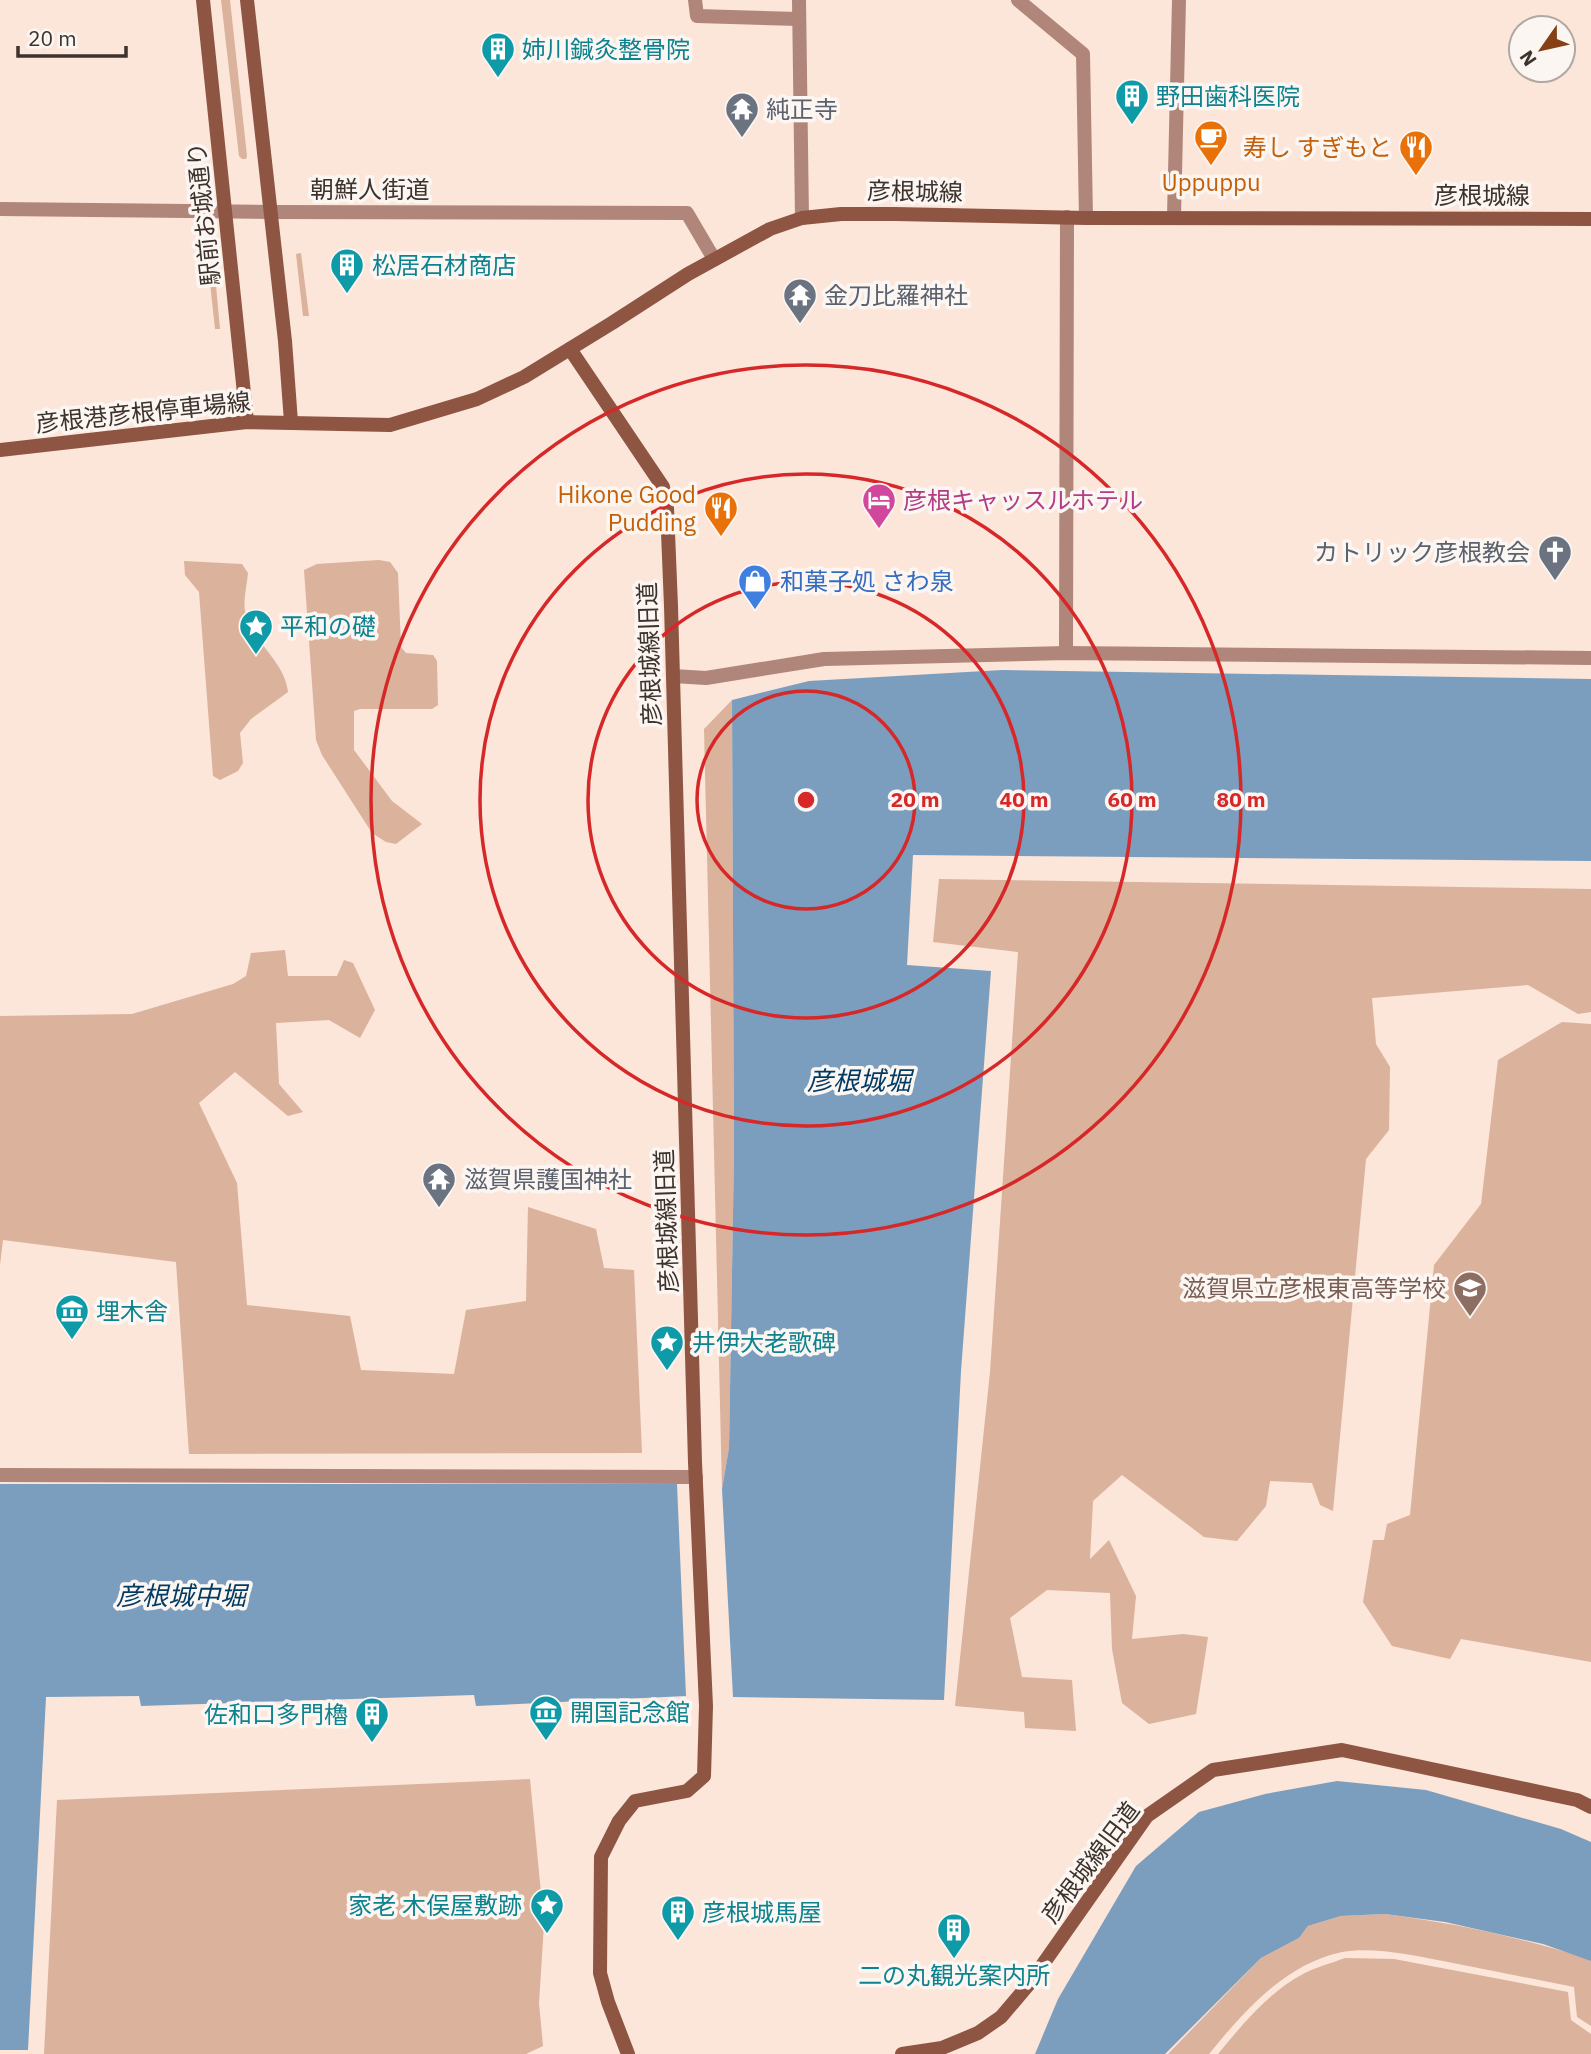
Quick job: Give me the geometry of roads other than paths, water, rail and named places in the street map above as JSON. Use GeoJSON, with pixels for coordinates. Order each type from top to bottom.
{"type":"FeatureCollection","features":[{"type":"Feature","properties":{"kind":"street","name":"駅前お城通り"},"geometry":{"type":"LineString","coordinates":[[203,0],[247,422]]}},
{"type":"Feature","properties":{"kind":"street"},"geometry":{"type":"LineString","coordinates":[[247,0],[285,341],[291,422]]}},
{"type":"Feature","properties":{"kind":"street"},"geometry":{"type":"LineString","coordinates":[[695,0],[697,16],[799,19]]}},
{"type":"Feature","properties":{"kind":"street"},"geometry":{"type":"LineString","coordinates":[[799,0],[802,218]]}},
{"type":"Feature","properties":{"kind":"street"},"geometry":{"type":"LineString","coordinates":[[1018,0],[1083,54],[1086,218]]}},
{"type":"Feature","properties":{"kind":"street"},"geometry":{"type":"LineString","coordinates":[[1174,217],[1179,0]]}},
{"type":"Feature","properties":{"kind":"street","name":"朝鮮人街道"},"geometry":{"type":"LineString","coordinates":[[0,209],[687,213],[715,259]]}},
{"type":"Feature","properties":{"kind":"street","name":"彦根城線"},"geometry":{"type":"LineString","coordinates":[[291,422],[390,425],[477,398],[524,377],[715,259],[770,229],[802,218],[841,214],[1086,218],[1591,219]]}},
{"type":"Feature","properties":{"kind":"street"},"geometry":{"type":"LineString","coordinates":[[1066,653],[1067,217]]}},
{"type":"Feature","properties":{"kind":"street","name":"彦根城線旧道"},"geometry":{"type":"LineString","coordinates":[[570,349],[663,488],[667,508],[673,676],[696,1477],[706,1706],[704,1776],[687,1791],[635,1801],[618,1821],[601,1857],[600,1973],[628,2054]]}},
{"type":"Feature","properties":{"kind":"street","name":"彦根港彦根停車場線"},"geometry":{"type":"LineString","coordinates":[[0,450],[247,422],[291,422]]}},
{"type":"Feature","properties":{"kind":"street"},"geometry":{"type":"LineString","coordinates":[[673,676],[706,678],[824,659],[1066,653],[1591,659]]}},
{"type":"Feature","properties":{"kind":"street"},"geometry":{"type":"LineString","coordinates":[[0,1475],[696,1477]]}},
{"type":"Feature","properties":{"kind":"street","name":"彦根城線旧道"},"geometry":{"type":"LineString","coordinates":[[902,2054],[942,2049],[978,2033],[1001,2017],[1029,1984],[1147,1816],[1213,1770],[1342,1749],[1577,1800],[1591,1807]]}},
{"type":"Feature","properties":{"kind":"water","name":"彦根城堀"},"geometry":{"type":"Polygon","coordinates":[[[1002,670],[1591,679],[1591,861],[913,855],[907,965],[991,971],[961,1371],[944,1700],[733,1697],[722,1489],[729,1448],[734,1154],[732,700],[809,681],[1002,670]]]}},
{"type":"Feature","properties":{"kind":"water","name":"彦根城中堀"},"geometry":{"type":"Polygon","coordinates":[[[0,1484],[677,1484],[686,1696],[476,1706],[474,1695],[141,1706],[139,1696],[46,1697],[28,2050],[0,2050],[0,1484]]]}},
{"type":"Feature","properties":{"kind":"water"},"geometry":{"type":"Polygon","coordinates":[[[1337,1781],[1426,1790],[1561,1829],[1591,1842],[1591,1961],[1543,1944],[1445,1922],[1385,1914],[1341,1916],[1308,1926],[1299,1938],[1261,1958],[1165,2054],[1035,2054],[1058,1999],[1136,1866],[1199,1812],[1265,1794],[1337,1781]]]}},
{"type":"Feature","properties":{"kind":"place","name":"姉川鍼灸整骨院"},"geometry":{"type":"Point","coordinates":[498,79]}},
{"type":"Feature","properties":{"kind":"place","name":"野田歯科医院"},"geometry":{"type":"Point","coordinates":[1132,126]}},
{"type":"Feature","properties":{"kind":"place","name":"純正寺"},"geometry":{"type":"Point","coordinates":[742,139]}},
{"type":"Feature","properties":{"kind":"place","name":"Uppuppu"},"geometry":{"type":"Point","coordinates":[1211,167]}},
{"type":"Feature","properties":{"kind":"place","name":"寿し すぎもと"},"geometry":{"type":"Point","coordinates":[1416,177]}},
{"type":"Feature","properties":{"kind":"place","name":"松居石材商店"},"geometry":{"type":"Point","coordinates":[347,295]}},
{"type":"Feature","properties":{"kind":"place","name":"金刀比羅神社"},"geometry":{"type":"Point","coordinates":[800,325]}},
{"type":"Feature","properties":{"kind":"place","name":"彦根キャッスルホテル"},"geometry":{"type":"Point","coordinates":[879,530]}},
{"type":"Feature","properties":{"kind":"place","name":"Hikone Good Pudding"},"geometry":{"type":"Point","coordinates":[721,538]}},
{"type":"Feature","properties":{"kind":"place","name":"カトリック彦根教会"},"geometry":{"type":"Point","coordinates":[1555,582]}},
{"type":"Feature","properties":{"kind":"place","name":"和菓子処 さわ泉"},"geometry":{"type":"Point","coordinates":[755,611]}},
{"type":"Feature","properties":{"kind":"place","name":"平和の礎"},"geometry":{"type":"Point","coordinates":[256,656]}},
{"type":"Feature","properties":{"kind":"place","name":"滋賀県護国神社"},"geometry":{"type":"Point","coordinates":[439,1209]}},
{"type":"Feature","properties":{"kind":"place","name":"滋賀県立彦根東高等学校"},"geometry":{"type":"Point","coordinates":[1470,1318]}},
{"type":"Feature","properties":{"kind":"place","name":"埋木舎"},"geometry":{"type":"Point","coordinates":[72,1341]}},
{"type":"Feature","properties":{"kind":"place","name":"井伊大老歌碑"},"geometry":{"type":"Point","coordinates":[667,1372]}},
{"type":"Feature","properties":{"kind":"place","name":"開国記念館"},"geometry":{"type":"Point","coordinates":[546,1742]}},
{"type":"Feature","properties":{"kind":"place","name":"佐和口多門櫓"},"geometry":{"type":"Point","coordinates":[372,1744]}},
{"type":"Feature","properties":{"kind":"place","name":"家老 木俣屋敷跡"},"geometry":{"type":"Point","coordinates":[547,1935]}},
{"type":"Feature","properties":{"kind":"place","name":"彦根城馬屋"},"geometry":{"type":"Point","coordinates":[678,1942]}},
{"type":"Feature","properties":{"kind":"place","name":"二の丸観光案内所"},"geometry":{"type":"Point","coordinates":[954,1960]}}]}
